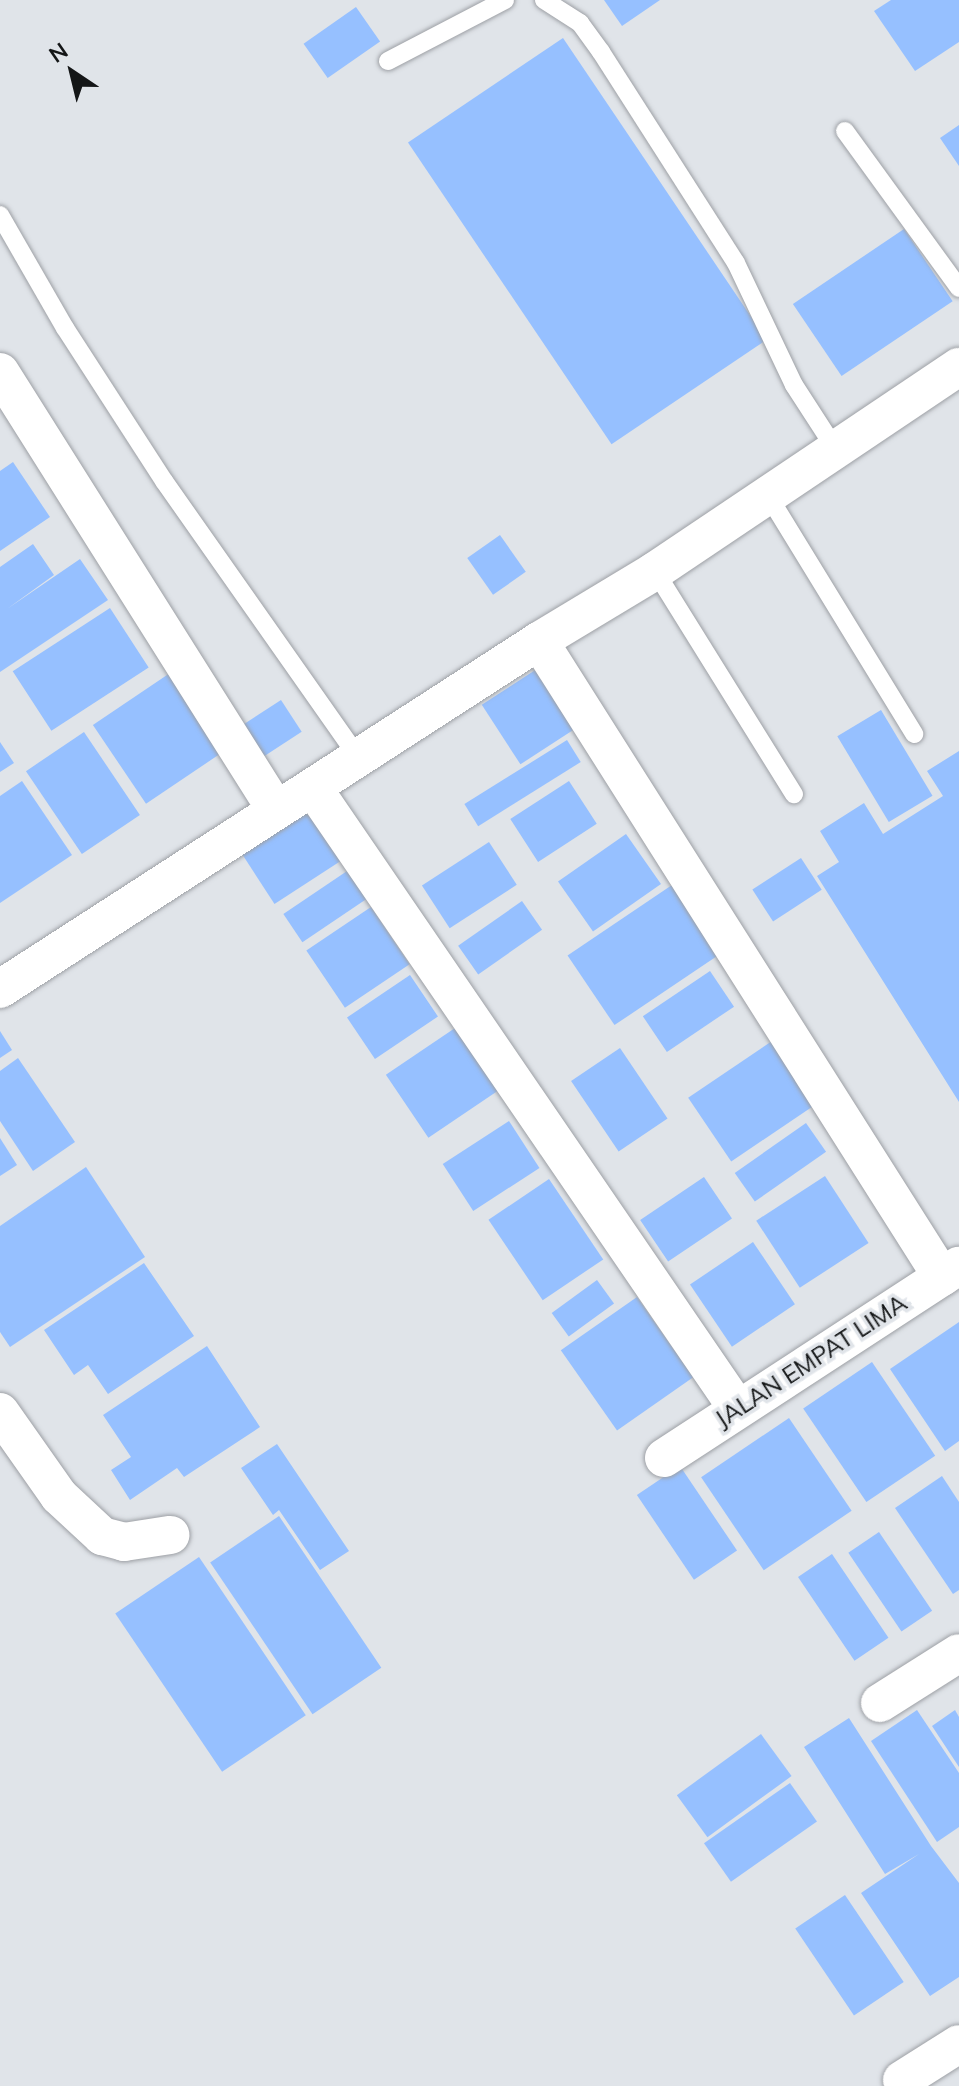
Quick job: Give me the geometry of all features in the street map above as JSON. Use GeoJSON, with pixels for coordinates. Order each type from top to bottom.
{"type":"FeatureCollection","features":[{"type":"Feature","properties":{"kind":"street"},"geometry":{"type":"LineString","coordinates":[[0,989],[539,641],[655,571],[959,367]]}},
{"type":"Feature","properties":{"kind":"street"},"geometry":{"type":"LineString","coordinates":[[0,372],[276,810]]}},
{"type":"Feature","properties":{"kind":"street"},"geometry":{"type":"LineString","coordinates":[[539,641],[950,1271]]}},
{"type":"Feature","properties":{"kind":"street"},"geometry":{"type":"LineString","coordinates":[[313,788],[737,1408]]}},
{"type":"Feature","properties":{"kind":"street","name":"JALAN EMPAT LIMA"},"geometry":{"type":"LineString","coordinates":[[664,1458],[950,1271]]}},
{"type":"Feature","properties":{"kind":"street"},"geometry":{"type":"LineString","coordinates":[[0,1412],[59,1496],[102,1536],[124,1542],[170,1535]]}},
{"type":"Feature","properties":{"kind":"street"},"geometry":{"type":"LineString","coordinates":[[880,1703],[959,1653]]}},
{"type":"Feature","properties":{"kind":"street"},"geometry":{"type":"LineString","coordinates":[[902,2080],[959,2044]]}},
{"type":"Feature","properties":{"kind":"lane"},"geometry":{"type":"LineString","coordinates":[[388,61],[505,0]]}},
{"type":"Feature","properties":{"kind":"lane"},"geometry":{"type":"LineString","coordinates":[[544,0],[580,23],[601,52],[736,263],[794,385],[836,450]]}},
{"type":"Feature","properties":{"kind":"lane"},"geometry":{"type":"LineString","coordinates":[[845,131],[959,288]]}},
{"type":"Feature","properties":{"kind":"lane"},"geometry":{"type":"LineString","coordinates":[[0,215],[65,328],[164,481],[358,757]]}},
{"type":"Feature","properties":{"kind":"lane"},"geometry":{"type":"LineString","coordinates":[[769,497],[914,734]]}},
{"type":"Feature","properties":{"kind":"lane"},"geometry":{"type":"LineString","coordinates":[[655,571],[794,794]]}},
{"type":"Feature","properties":{"kind":"building"},"geometry":{"type":"Polygon","coordinates":[[[604,0],[660,0],[622,26],[604,0]]]}},
{"type":"Feature","properties":{"kind":"building"},"geometry":{"type":"Polygon","coordinates":[[[891,0],[959,0],[959,42],[915,71],[874,11],[891,0]]]}},
{"type":"Feature","properties":{"kind":"building"},"geometry":{"type":"Polygon","coordinates":[[[356,7],[380,41],[328,78],[304,44],[356,7]]]}},
{"type":"Feature","properties":{"kind":"building"},"geometry":{"type":"Polygon","coordinates":[[[563,38],[767,340],[612,444],[408,143],[563,38]]]}},
{"type":"Feature","properties":{"kind":"building"},"geometry":{"type":"Polygon","coordinates":[[[959,125],[959,166],[940,138],[959,125]]]}},
{"type":"Feature","properties":{"kind":"building"},"geometry":{"type":"Polygon","coordinates":[[[904,229],[953,301],[842,376],[793,304],[904,229]]]}},
{"type":"Feature","properties":{"kind":"building"},"geometry":{"type":"Polygon","coordinates":[[[13,462],[50,517],[0,551],[0,471],[13,462]]]}},
{"type":"Feature","properties":{"kind":"building"},"geometry":{"type":"Polygon","coordinates":[[[500,535],[526,572],[493,595],[467,558],[500,535]]]}},
{"type":"Feature","properties":{"kind":"building"},"geometry":{"type":"Polygon","coordinates":[[[33,544],[54,575],[7,609],[80,559],[108,600],[0,672],[0,567],[33,544]]]}},
{"type":"Feature","properties":{"kind":"building"},"geometry":{"type":"Polygon","coordinates":[[[110,608],[149,668],[51,731],[13,671],[110,608]]]}},
{"type":"Feature","properties":{"kind":"building"},"geometry":{"type":"Polygon","coordinates":[[[543,665],[582,725],[520,764],[482,705],[543,665]]]}},
{"type":"Feature","properties":{"kind":"building"},"geometry":{"type":"Polygon","coordinates":[[[170,673],[223,752],[146,804],[93,725],[170,673]]]}},
{"type":"Feature","properties":{"kind":"building"},"geometry":{"type":"Polygon","coordinates":[[[281,700],[302,732],[261,758],[241,726],[281,700]]]}},
{"type":"Feature","properties":{"kind":"building"},"geometry":{"type":"Polygon","coordinates":[[[881,710],[933,796],[889,822],[837,736],[881,710]]]}},
{"type":"Feature","properties":{"kind":"building"},"geometry":{"type":"Polygon","coordinates":[[[84,732],[140,815],[82,854],[26,771],[84,732]]]}},
{"type":"Feature","properties":{"kind":"building"},"geometry":{"type":"Polygon","coordinates":[[[567,740],[581,762],[478,826],[464,804],[567,740]]]}},
{"type":"Feature","properties":{"kind":"building"},"geometry":{"type":"Polygon","coordinates":[[[0,742],[14,763],[0,772],[0,742]]]}},
{"type":"Feature","properties":{"kind":"building"},"geometry":{"type":"Polygon","coordinates":[[[959,751],[959,1102],[817,876],[839,862],[820,831],[864,803],[883,834],[943,796],[927,771],[959,751]]]}},
{"type":"Feature","properties":{"kind":"building"},"geometry":{"type":"Polygon","coordinates":[[[22,781],[72,855],[0,903],[0,796],[22,781]]]}},
{"type":"Feature","properties":{"kind":"building"},"geometry":{"type":"Polygon","coordinates":[[[569,781],[597,824],[538,862],[510,819],[569,781]]]}},
{"type":"Feature","properties":{"kind":"building"},"geometry":{"type":"Polygon","coordinates":[[[317,806],[349,855],[274,904],[242,854],[317,806]]]}},
{"type":"Feature","properties":{"kind":"building"},"geometry":{"type":"Polygon","coordinates":[[[626,834],[661,884],[593,932],[558,882],[626,834]]]}},
{"type":"Feature","properties":{"kind":"building"},"geometry":{"type":"Polygon","coordinates":[[[489,842],[517,885],[450,928],[422,886],[489,842]]]}},
{"type":"Feature","properties":{"kind":"building"},"geometry":{"type":"Polygon","coordinates":[[[801,858],[822,890],[773,921],[752,890],[801,858]]]}},
{"type":"Feature","properties":{"kind":"building"},"geometry":{"type":"Polygon","coordinates":[[[353,867],[372,895],[302,942],[283,914],[353,867]]]}},
{"type":"Feature","properties":{"kind":"building"},"geometry":{"type":"Polygon","coordinates":[[[672,885],[719,955],[615,1025],[568,955],[672,885]]]}},
{"type":"Feature","properties":{"kind":"building"},"geometry":{"type":"Polygon","coordinates":[[[522,901],[542,930],[478,974],[458,946],[522,901]]]}},
{"type":"Feature","properties":{"kind":"building"},"geometry":{"type":"Polygon","coordinates":[[[371,907],[410,964],[345,1008],[306,951],[371,907]]]}},
{"type":"Feature","properties":{"kind":"building"},"geometry":{"type":"Polygon","coordinates":[[[710,971],[734,1007],[667,1052],[643,1016],[710,971]]]}},
{"type":"Feature","properties":{"kind":"building"},"geometry":{"type":"Polygon","coordinates":[[[410,975],[438,1016],[375,1059],[347,1017],[410,975]]]}},
{"type":"Feature","properties":{"kind":"building"},"geometry":{"type":"Polygon","coordinates":[[[458,1026],[500,1089],[428,1138],[386,1075],[458,1026]]]}},
{"type":"Feature","properties":{"kind":"building"},"geometry":{"type":"Polygon","coordinates":[[[0,1031],[12,1050],[0,1058],[0,1031]]]}},
{"type":"Feature","properties":{"kind":"building"},"geometry":{"type":"Polygon","coordinates":[[[781,1035],[824,1099],[731,1161],[688,1098],[781,1035]]]}},
{"type":"Feature","properties":{"kind":"building"},"geometry":{"type":"Polygon","coordinates":[[[620,1048],[668,1118],[619,1151],[571,1081],[620,1048]]]}},
{"type":"Feature","properties":{"kind":"building"},"geometry":{"type":"Polygon","coordinates":[[[18,1058],[75,1142],[33,1171],[0,1121],[0,1071],[18,1058]]]}},
{"type":"Feature","properties":{"kind":"building"},"geometry":{"type":"Polygon","coordinates":[[[509,1121],[539,1168],[473,1211],[443,1164],[509,1121]]]}},
{"type":"Feature","properties":{"kind":"building"},"geometry":{"type":"Polygon","coordinates":[[[806,1123],[826,1152],[755,1202],[735,1173],[806,1123]]]}},
{"type":"Feature","properties":{"kind":"building"},"geometry":{"type":"Polygon","coordinates":[[[0,1138],[17,1165],[0,1176],[0,1138]]]}},
{"type":"Feature","properties":{"kind":"building"},"geometry":{"type":"Polygon","coordinates":[[[86,1167],[145,1257],[10,1347],[0,1332],[0,1226],[86,1167]]]}},
{"type":"Feature","properties":{"kind":"building"},"geometry":{"type":"Polygon","coordinates":[[[825,1176],[869,1243],[800,1288],[756,1221],[825,1176]]]}},
{"type":"Feature","properties":{"kind":"building"},"geometry":{"type":"Polygon","coordinates":[[[704,1177],[732,1218],[668,1262],[640,1220],[704,1177]]]}},
{"type":"Feature","properties":{"kind":"building"},"geometry":{"type":"Polygon","coordinates":[[[549,1179],[603,1259],[543,1300],[488,1220],[549,1179]]]}},
{"type":"Feature","properties":{"kind":"building"},"geometry":{"type":"Polygon","coordinates":[[[753,1242],[795,1304],[732,1347],[690,1284],[753,1242]]]}},
{"type":"Feature","properties":{"kind":"building"},"geometry":{"type":"Polygon","coordinates":[[[144,1263],[194,1336],[108,1394],[88,1365],[74,1375],[44,1330],[144,1263]]]}},
{"type":"Feature","properties":{"kind":"building"},"geometry":{"type":"Polygon","coordinates":[[[597,1280],[614,1303],[569,1336],[552,1313],[597,1280]]]}},
{"type":"Feature","properties":{"kind":"building"},"geometry":{"type":"Polygon","coordinates":[[[637,1297],[693,1377],[617,1431],[561,1350],[637,1297]]]}},
{"type":"Feature","properties":{"kind":"building"},"geometry":{"type":"Polygon","coordinates":[[[959,1322],[959,1441],[945,1451],[890,1369],[959,1322]]]}},
{"type":"Feature","properties":{"kind":"building"},"geometry":{"type":"Polygon","coordinates":[[[207,1346],[260,1427],[184,1477],[177,1468],[130,1500],[111,1470],[131,1457],[103,1415],[207,1346]]]}},
{"type":"Feature","properties":{"kind":"building"},"geometry":{"type":"Polygon","coordinates":[[[872,1362],[935,1456],[866,1502],[803,1408],[872,1362]]]}},
{"type":"Feature","properties":{"kind":"building"},"geometry":{"type":"Polygon","coordinates":[[[789,1418],[852,1511],[764,1570],[701,1477],[789,1418]]]}},
{"type":"Feature","properties":{"kind":"building"},"geometry":{"type":"Polygon","coordinates":[[[277,1444],[349,1551],[320,1570],[279,1510],[273,1515],[241,1468],[277,1444]]]}},
{"type":"Feature","properties":{"kind":"building"},"geometry":{"type":"Polygon","coordinates":[[[680,1466],[737,1551],[694,1580],[637,1495],[680,1466]]]}},
{"type":"Feature","properties":{"kind":"building"},"geometry":{"type":"Polygon","coordinates":[[[942,1476],[959,1502],[959,1590],[953,1594],[895,1508],[942,1476]]]}},
{"type":"Feature","properties":{"kind":"building"},"geometry":{"type":"Polygon","coordinates":[[[279,1516],[381,1668],[313,1714],[210,1562],[279,1516]]]}},
{"type":"Feature","properties":{"kind":"building"},"geometry":{"type":"Polygon","coordinates":[[[879,1532],[932,1611],[901,1631],[848,1553],[879,1532]]]}},
{"type":"Feature","properties":{"kind":"building"},"geometry":{"type":"Polygon","coordinates":[[[832,1554],[888,1638],[854,1661],[798,1577],[832,1554]]]}},
{"type":"Feature","properties":{"kind":"building"},"geometry":{"type":"Polygon","coordinates":[[[199,1557],[306,1715],[222,1772],[115,1613],[199,1557]]]}},
{"type":"Feature","properties":{"kind":"building"},"geometry":{"type":"Polygon","coordinates":[[[917,1710],[959,1773],[959,1827],[937,1842],[871,1741],[917,1710]]]}},
{"type":"Feature","properties":{"kind":"building"},"geometry":{"type":"Polygon","coordinates":[[[955,1710],[959,1717],[959,1767],[932,1726],[955,1710]]]}},
{"type":"Feature","properties":{"kind":"building"},"geometry":{"type":"Polygon","coordinates":[[[849,1718],[931,1846],[959,1883],[959,1977],[930,1996],[861,1893],[919,1854],[885,1874],[804,1747],[849,1718]]]}},
{"type":"Feature","properties":{"kind":"building"},"geometry":{"type":"Polygon","coordinates":[[[761,1734],[792,1776],[707,1837],[677,1795],[761,1734]]]}},
{"type":"Feature","properties":{"kind":"building"},"geometry":{"type":"Polygon","coordinates":[[[790,1783],[817,1822],[731,1882],[704,1843],[790,1783]]]}},
{"type":"Feature","properties":{"kind":"building"},"geometry":{"type":"Polygon","coordinates":[[[845,1895],[904,1982],[854,2016],[795,1929],[845,1895]]]}}]}
